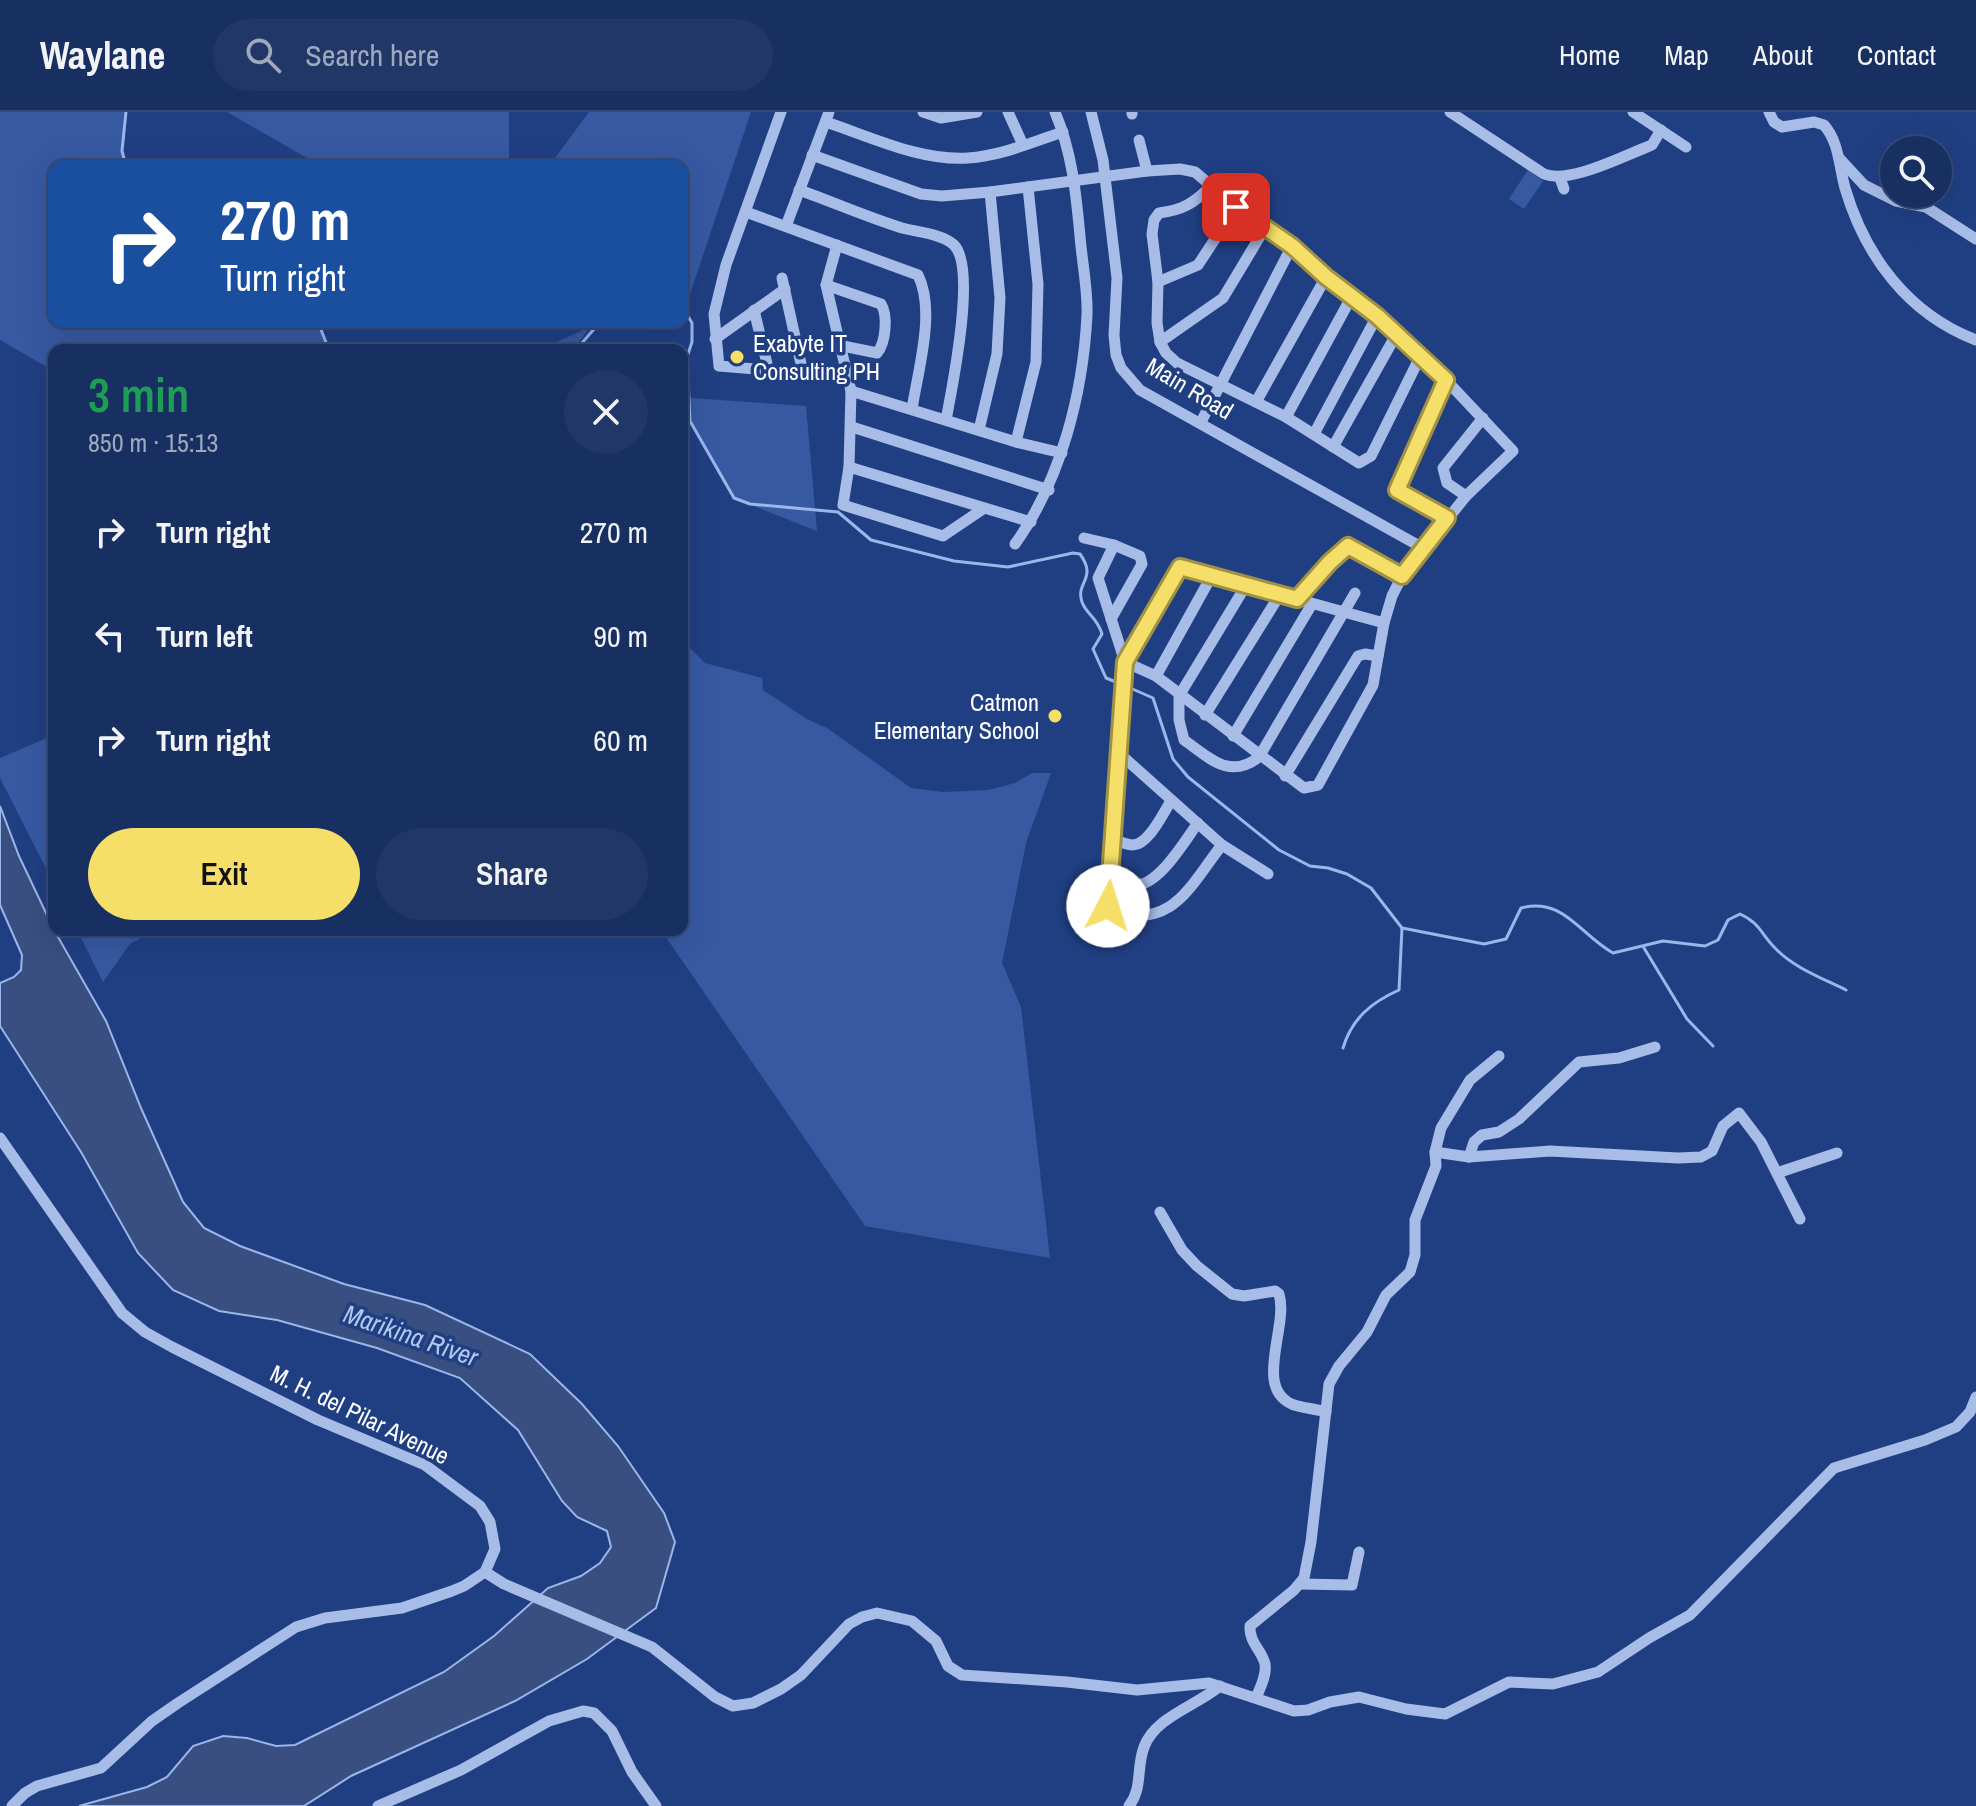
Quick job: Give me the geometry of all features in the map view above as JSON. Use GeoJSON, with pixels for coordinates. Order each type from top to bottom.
{"type":"FeatureCollection","features":[{"type":"Feature","properties":{"kind":"street"},"geometry":{"type":"LineString","coordinates":[[715,339],[784,284],[803,373],[719,366],[715,339],[714,314],[726,265],[781,112]]}},
{"type":"Feature","properties":{"kind":"street"},"geometry":{"type":"LineString","coordinates":[[923,112],[941,118],[977,112]]}},
{"type":"Feature","properties":{"kind":"street"},"geometry":{"type":"LineString","coordinates":[[1008,112],[1023,145]]}},
{"type":"Feature","properties":{"kind":"street"},"geometry":{"type":"LineString","coordinates":[[1015,544],[1049,490],[1062,453],[1078,382],[1087,314],[1075,179],[1055,112]]}},
{"type":"Feature","properties":{"kind":"street","name":"Main Road"},"geometry":{"type":"LineString","coordinates":[[1091,112],[1105,176],[1117,278],[1114,335],[1121,368],[1140,390],[1423,548]]}},
{"type":"Feature","properties":{"kind":"street"},"geometry":{"type":"LineString","coordinates":[[1450,112],[1562,184],[1652,145],[1661,130]]}},
{"type":"Feature","properties":{"kind":"street"},"geometry":{"type":"LineString","coordinates":[[1633,112],[1686,147]]}},
{"type":"Feature","properties":{"kind":"street"},"geometry":{"type":"LineString","coordinates":[[1769,112],[1774,122],[1782,127],[1814,122],[1824,125],[1834,141],[1853,212],[1869,246],[1886,271],[1906,297],[1932,319],[1976,340]]}},
{"type":"Feature","properties":{"kind":"street"},"geometry":{"type":"LineString","coordinates":[[786,226],[827,117],[917,152],[943,157],[995,154],[1063,132]]}},
{"type":"Feature","properties":{"kind":"street"},"geometry":{"type":"LineString","coordinates":[[1139,140],[1147,171]]}},
{"type":"Feature","properties":{"kind":"street"},"geometry":{"type":"LineString","coordinates":[[812,155],[921,194],[962,195],[1147,171],[1180,169],[1195,172],[1210,187],[1292,246],[1377,316],[1421,355],[1513,451],[1466,496],[1402,576],[1384,623],[1373,685],[1318,785],[1304,788],[1285,776],[1156,676],[1125,662]]}},
{"type":"Feature","properties":{"kind":"street"},"geometry":{"type":"LineString","coordinates":[[1838,157],[1864,185],[1896,201],[1926,207],[1976,239]]}},
{"type":"Feature","properties":{"kind":"street"},"geometry":{"type":"LineString","coordinates":[[1016,442],[1036,362],[1038,284],[1028,187]]}},
{"type":"Feature","properties":{"kind":"street"},"geometry":{"type":"LineString","coordinates":[[1210,187],[1193,204],[1182,210],[1159,213],[1154,220],[1152,234],[1158,282],[1160,342],[1177,363],[1286,417],[1359,463],[1371,456],[1421,355]]}},
{"type":"Feature","properties":{"kind":"street"},"geometry":{"type":"LineString","coordinates":[[799,190],[900,227],[949,241],[957,247],[962,263],[963,303],[960,343],[946,420]]}},
{"type":"Feature","properties":{"kind":"street"},"geometry":{"type":"LineString","coordinates":[[979,430],[997,354],[1000,298],[990,192]]}},
{"type":"Feature","properties":{"kind":"street"},"geometry":{"type":"LineString","coordinates":[[1158,282],[1198,265],[1236,207]]}},
{"type":"Feature","properties":{"kind":"street"},"geometry":{"type":"LineString","coordinates":[[746,212],[918,275],[924,286],[925,323],[912,409]]}},
{"type":"Feature","properties":{"kind":"street"},"geometry":{"type":"LineString","coordinates":[[1160,342],[1223,298],[1265,228]]}},
{"type":"Feature","properties":{"kind":"street"},"geometry":{"type":"LineString","coordinates":[[837,245],[826,285],[851,391],[852,427],[843,505],[943,536],[983,509]]}},
{"type":"Feature","properties":{"kind":"street"},"geometry":{"type":"LineString","coordinates":[[1201,422],[1292,246]]}},
{"type":"Feature","properties":{"kind":"street"},"geometry":{"type":"LineString","coordinates":[[1256,402],[1326,277]]}},
{"type":"Feature","properties":{"kind":"street"},"geometry":{"type":"LineString","coordinates":[[826,285],[881,304],[885,311],[882,348],[877,353],[838,345]]}},
{"type":"Feature","properties":{"kind":"street"},"geometry":{"type":"LineString","coordinates":[[1286,417],[1352,296]]}},
{"type":"Feature","properties":{"kind":"street"},"geometry":{"type":"LineString","coordinates":[[754,310],[769,372]]}},
{"type":"Feature","properties":{"kind":"street"},"geometry":{"type":"LineString","coordinates":[[1314,434],[1377,316]]}},
{"type":"Feature","properties":{"kind":"street"},"geometry":{"type":"LineString","coordinates":[[1333,447],[1396,335]]}},
{"type":"Feature","properties":{"kind":"street"},"geometry":{"type":"LineString","coordinates":[[1446,380],[1397,490],[1447,518]]}},
{"type":"Feature","properties":{"kind":"street"},"geometry":{"type":"LineString","coordinates":[[851,391],[1016,442],[1062,453]]}},
{"type":"Feature","properties":{"kind":"street"},"geometry":{"type":"LineString","coordinates":[[1466,496],[1447,483],[1443,468],[1483,418]]}},
{"type":"Feature","properties":{"kind":"street"},"geometry":{"type":"LineString","coordinates":[[852,427],[1049,490]]}},
{"type":"Feature","properties":{"kind":"street"},"geometry":{"type":"LineString","coordinates":[[849,467],[1031,522]]}},
{"type":"Feature","properties":{"kind":"street"},"geometry":{"type":"LineString","coordinates":[[1084,538],[1114,545],[1140,556],[1142,564],[1111,619]]}},
{"type":"Feature","properties":{"kind":"street"},"geometry":{"type":"LineString","coordinates":[[1114,545],[1098,578],[1125,662],[1108,906],[1112,913],[1133,918],[1173,907],[1222,845]]}},
{"type":"Feature","properties":{"kind":"street"},"geometry":{"type":"LineString","coordinates":[[1297,599],[1348,546],[1402,576]]}},
{"type":"Feature","properties":{"kind":"street"},"geometry":{"type":"LineString","coordinates":[[1125,662],[1180,567],[1384,623]]}},
{"type":"Feature","properties":{"kind":"street"},"geometry":{"type":"LineString","coordinates":[[1156,676],[1211,577]]}},
{"type":"Feature","properties":{"kind":"street"},"geometry":{"type":"LineString","coordinates":[[1245,587],[1179,696],[1179,720],[1184,740],[1221,766],[1247,766],[1259,757],[1355,593]]}},
{"type":"Feature","properties":{"kind":"street"},"geometry":{"type":"LineString","coordinates":[[1205,715],[1279,596]]}},
{"type":"Feature","properties":{"kind":"street"},"geometry":{"type":"LineString","coordinates":[[1233,736],[1312,604]]}},
{"type":"Feature","properties":{"kind":"street"},"geometry":{"type":"LineString","coordinates":[[1285,776],[1358,656],[1378,656]]}},
{"type":"Feature","properties":{"kind":"street"},"geometry":{"type":"LineString","coordinates":[[1120,754],[1222,845],[1268,874]]}},
{"type":"Feature","properties":{"kind":"street"},"geometry":{"type":"LineString","coordinates":[[1114,840],[1132,845],[1140,843],[1171,801]]}},
{"type":"Feature","properties":{"kind":"street"},"geometry":{"type":"LineString","coordinates":[[1110,879],[1135,885],[1148,883],[1162,870],[1198,823]]}},
{"type":"Feature","properties":{"kind":"street"},"geometry":{"type":"LineString","coordinates":[[1469,1157],[1474,1142],[1482,1135],[1508,1127],[1519,1119],[1579,1062],[1619,1058],[1655,1047]]}},
{"type":"Feature","properties":{"kind":"street"},"geometry":{"type":"LineString","coordinates":[[1256,1698],[1265,1674],[1265,1663],[1250,1639],[1250,1626],[1300,1584],[1311,1542],[1329,1384],[1334,1373],[1362,1339],[1386,1295],[1410,1272],[1415,1255],[1415,1220],[1434,1172],[1435,1152],[1446,1117],[1466,1086],[1483,1067],[1499,1056]]}},
{"type":"Feature","properties":{"kind":"street"},"geometry":{"type":"LineString","coordinates":[[1435,1152],[1469,1157],[1550,1151],[1701,1157],[1712,1151],[1723,1126],[1739,1113],[1761,1142],[1800,1219]]}},
{"type":"Feature","properties":{"kind":"street","name":"M. H. del Pilar Avenue"},"geometry":{"type":"LineString","coordinates":[[0,1138],[122,1313],[145,1332],[172,1347],[318,1420],[425,1465],[469,1495],[490,1522],[495,1536],[495,1549],[485,1572]]}},
{"type":"Feature","properties":{"kind":"street"},"geometry":{"type":"LineString","coordinates":[[1777,1173],[1837,1153]]}},
{"type":"Feature","properties":{"kind":"street"},"geometry":{"type":"LineString","coordinates":[[1160,1212],[1182,1250],[1232,1294],[1244,1296],[1275,1291],[1279,1294],[1280,1328],[1273,1367],[1275,1387],[1280,1396],[1293,1405],[1326,1412]]}},
{"type":"Feature","properties":{"kind":"street"},"geometry":{"type":"LineString","coordinates":[[12,1806],[37,1786],[101,1768],[152,1721],[296,1627],[325,1618],[402,1608],[464,1586],[485,1572],[511,1587],[636,1640],[664,1656],[715,1697],[733,1706],[753,1703],[781,1689],[801,1675],[849,1624],[877,1613],[912,1621],[936,1641],[948,1666],[962,1675],[1137,1690],[1200,1683],[1220,1686],[1294,1711],[1367,1697],[1445,1714],[1509,1682],[1553,1684],[1598,1672],[1690,1615],[1834,1468],[1925,1440],[1956,1427],[1970,1412],[1976,1397]]}},
{"type":"Feature","properties":{"kind":"street"},"geometry":{"type":"LineString","coordinates":[[1300,1584],[1352,1585],[1359,1552]]}},
{"type":"Feature","properties":{"kind":"street"},"geometry":{"type":"LineString","coordinates":[[1129,1806],[1136,1797],[1140,1761],[1151,1733],[1220,1686]]}},
{"type":"Feature","properties":{"kind":"street"},"geometry":{"type":"LineString","coordinates":[[378,1806],[461,1770],[549,1721],[583,1711],[594,1713],[612,1731],[632,1772],[656,1806]]}},
{"type":"Feature","properties":{"kind":"shaded area"},"geometry":{"type":"Polygon","coordinates":[[[0,112],[126,112],[122,151],[124,160],[48,160],[48,328],[320,328],[327,344],[48,344],[48,368],[0,340],[0,112]]]}},
{"type":"Feature","properties":{"kind":"shaded area"},"geometry":{"type":"Polygon","coordinates":[[[227,112],[509,112],[510,160],[311,160],[227,112]]]}},
{"type":"Feature","properties":{"kind":"shaded area"},"geometry":{"type":"Polygon","coordinates":[[[589,112],[751,112],[689,297],[688,160],[553,160],[589,112]]]}},
{"type":"Feature","properties":{"kind":"shaded area"},"geometry":{"type":"Polygon","coordinates":[[[1528,170],[1543,181],[1524,209],[1509,199],[1528,170]]]}},
{"type":"Feature","properties":{"kind":"shaded area"},"geometry":{"type":"Polygon","coordinates":[[[588,328],[589,328],[577,344],[552,344],[588,328]]]}},
{"type":"Feature","properties":{"kind":"shaded area"},"geometry":{"type":"Polygon","coordinates":[[[690,398],[806,406],[817,531],[734,498],[690,421],[690,398]]]}},
{"type":"Feature","properties":{"kind":"shaded area"},"geometry":{"type":"Polygon","coordinates":[[[688,648],[705,663],[762,678],[763,690],[807,719],[827,728],[911,788],[943,792],[988,790],[1015,783],[1032,773],[1051,773],[1026,843],[1002,963],[1021,1007],[1050,1258],[865,1226],[665,936],[688,936],[688,648]]]}},
{"type":"Feature","properties":{"kind":"shaded area"},"geometry":{"type":"Polygon","coordinates":[[[48,738],[48,872],[0,778],[0,758],[48,738]]]}},
{"type":"Feature","properties":{"kind":"shaded area"},"geometry":{"type":"Polygon","coordinates":[[[80,936],[145,936],[130,944],[103,982],[80,936]]]}},
{"type":"Feature","properties":{"kind":"water","name":"Marikina River"},"geometry":{"type":"Polygon","coordinates":[[[0,806],[48,917],[48,936],[57,936],[106,1021],[183,1202],[204,1228],[240,1246],[344,1284],[425,1305],[530,1354],[582,1404],[618,1446],[664,1513],[675,1542],[656,1608],[587,1659],[515,1701],[351,1776],[304,1806],[79,1806],[147,1787],[167,1777],[193,1746],[223,1736],[247,1738],[276,1746],[295,1745],[444,1672],[494,1636],[548,1588],[581,1576],[600,1563],[611,1547],[607,1531],[577,1517],[562,1501],[518,1430],[460,1378],[377,1348],[277,1320],[219,1311],[173,1290],[138,1253],[81,1152],[0,1026],[0,983],[21,970],[22,955],[0,905],[0,806]]]}},
{"type":"Feature","properties":{"kind":"waterway"},"geometry":{"type":"LineString","coordinates":[[124,160],[122,151],[126,112]]}},
{"type":"Feature","properties":{"kind":"waterway"},"geometry":{"type":"LineString","coordinates":[[688,316],[692,323],[692,342],[688,354]]}},
{"type":"Feature","properties":{"kind":"waterway"},"geometry":{"type":"LineString","coordinates":[[320,328],[327,344]]}},
{"type":"Feature","properties":{"kind":"waterway"},"geometry":{"type":"LineString","coordinates":[[581,344],[595,328]]}},
{"type":"Feature","properties":{"kind":"waterway"},"geometry":{"type":"LineString","coordinates":[[688,378],[690,421],[734,498],[750,504],[838,512],[871,540],[954,561],[1008,567],[1080,554],[1087,569],[1081,590],[1082,602],[1102,634],[1093,649],[1106,678],[1121,684]]}},
{"type":"Feature","properties":{"kind":"waterway"},"geometry":{"type":"LineString","coordinates":[[1128,687],[1153,698],[1173,759],[1188,777],[1279,850],[1310,866],[1347,874],[1371,888],[1402,928],[1484,944],[1506,939],[1521,908],[1536,906],[1560,913],[1613,953],[1663,941],[1705,946],[1718,940],[1728,920],[1740,914],[1756,925],[1775,948],[1791,961],[1846,990]]}},
{"type":"Feature","properties":{"kind":"waterway"},"geometry":{"type":"LineString","coordinates":[[1343,1048],[1364,1012],[1399,990],[1402,928]]}},
{"type":"Feature","properties":{"kind":"waterway"},"geometry":{"type":"LineString","coordinates":[[1644,948],[1687,1019],[1713,1046]]}},
{"type":"Feature","properties":{"kind":"place","name":"Exabyte IT Consulting PH"},"geometry":{"type":"Point","coordinates":[737,357]}},
{"type":"Feature","properties":{"kind":"place","name":"Catmon Elementary School"},"geometry":{"type":"Point","coordinates":[1055,716]}},
{"type":"Feature","properties":{"kind":"route"},"geometry":{"type":"LineString","coordinates":[[1108,906],[1125,662],[1180,567],[1297,599],[1348,546],[1402,576],[1447,518],[1397,490],[1446,380],[1377,316],[1292,246],[1236,207]]}}]}
